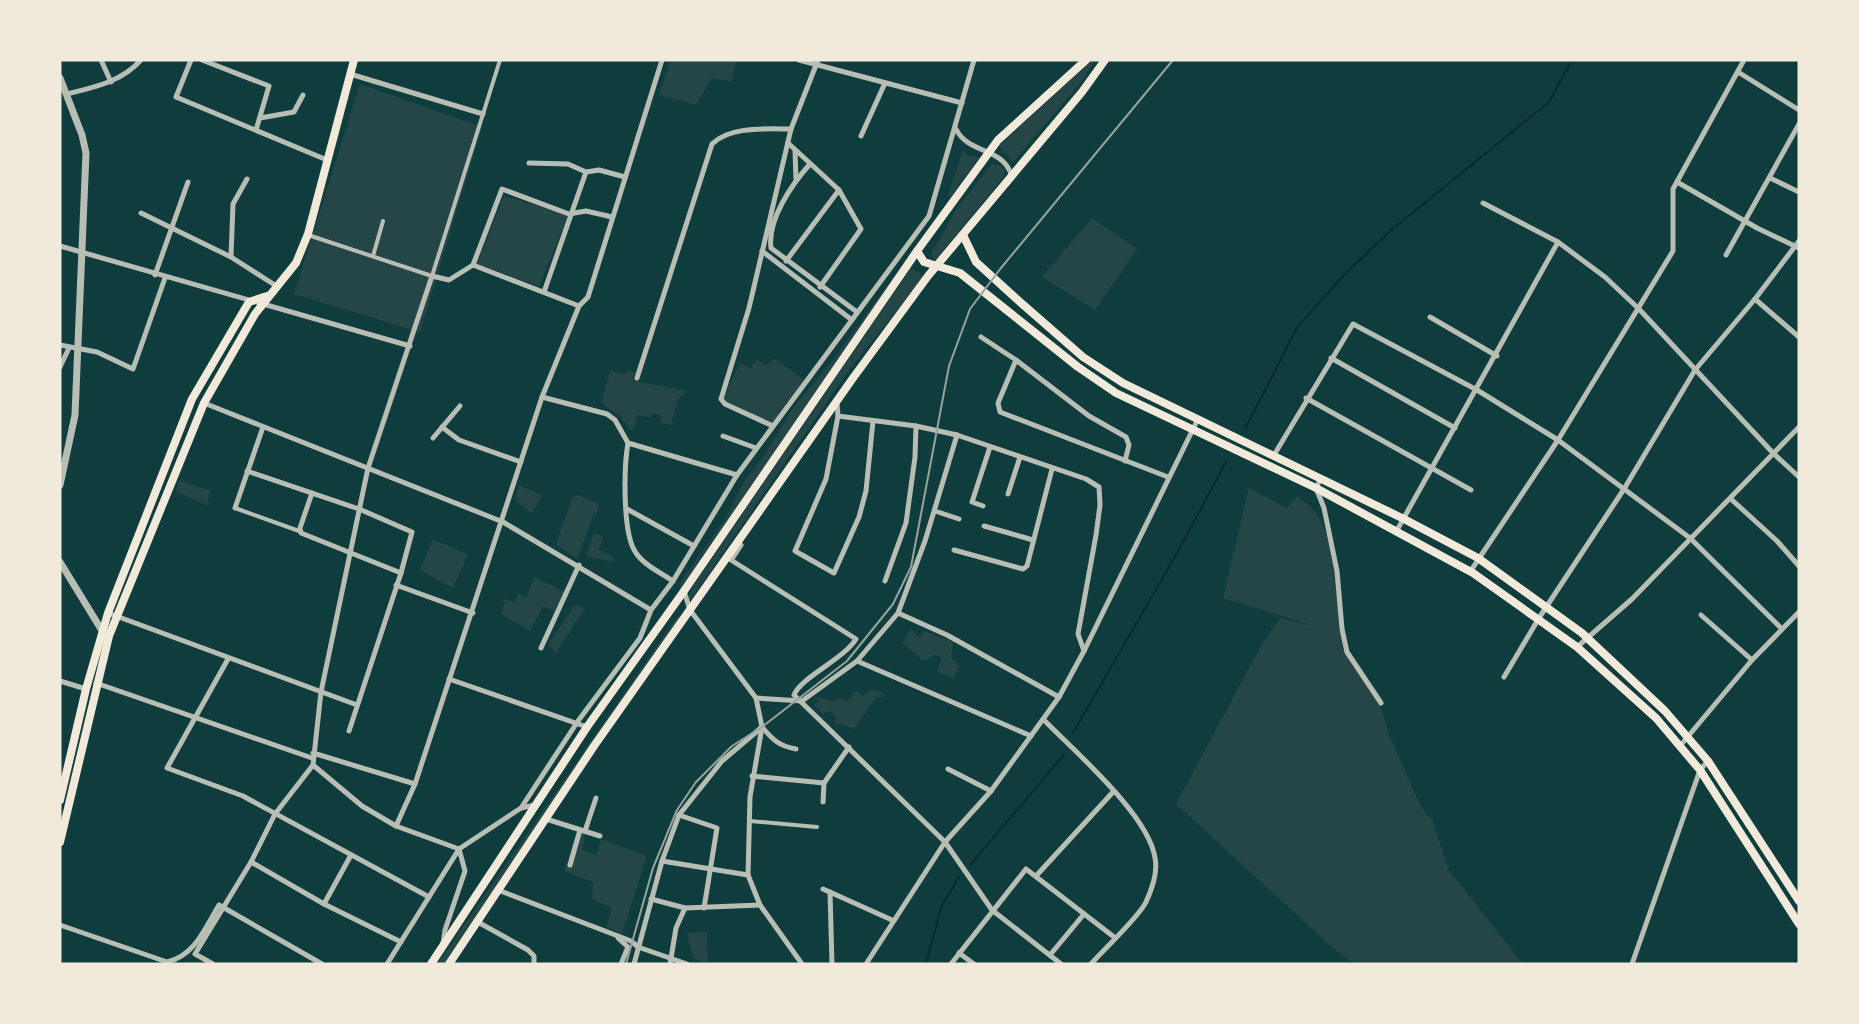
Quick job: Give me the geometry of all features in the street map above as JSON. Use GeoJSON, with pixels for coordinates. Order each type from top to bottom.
{"type":"FeatureCollection","features":[{"type":"Feature","properties":{"kind":"main road"},"geometry":{"type":"LineString","coordinates":[[112,614],[204,403],[261,306],[296,263],[308,234],[354,60]]}},
{"type":"Feature","properties":{"kind":"main road"},"geometry":{"type":"LineString","coordinates":[[431,964],[587,727],[988,152],[998,140],[1086,60]]}},
{"type":"Feature","properties":{"kind":"main road"},"geometry":{"type":"LineString","coordinates":[[449,964],[594,746],[937,265],[1082,92],[1105,60]]}},
{"type":"Feature","properties":{"kind":"main road"},"geometry":{"type":"LineString","coordinates":[[963,235],[976,261],[1083,357],[1123,383],[1321,477],[1478,558],[1586,638],[1665,711],[1708,761],[1799,902]]}},
{"type":"Feature","properties":{"kind":"main road"},"geometry":{"type":"LineString","coordinates":[[917,251],[924,262],[960,273],[1077,367],[1116,393],[1316,488],[1470,572],[1539,618],[1577,647],[1656,718],[1680,746],[1700,770],[1799,924]]}},
{"type":"Feature","properties":{"kind":"main road"},"geometry":{"type":"LineString","coordinates":[[60,800],[86,689],[192,399],[249,302],[269,295]]}},
{"type":"Feature","properties":{"kind":"main road"},"geometry":{"type":"LineString","coordinates":[[1256,460],[1262,449]]}},
{"type":"Feature","properties":{"kind":"main road"},"geometry":{"type":"LineString","coordinates":[[60,842],[105,634]]}},
{"type":"Feature","properties":{"kind":"street"},"geometry":{"type":"LineString","coordinates":[[101,60],[111,82]]}},
{"type":"Feature","properties":{"kind":"street"},"geometry":{"type":"LineString","coordinates":[[67,94],[111,82],[130,72],[141,60]]}},
{"type":"Feature","properties":{"kind":"street"},"geometry":{"type":"LineString","coordinates":[[191,60],[176,97],[327,160]]}},
{"type":"Feature","properties":{"kind":"street"},"geometry":{"type":"LineString","coordinates":[[202,60],[269,86],[256,130]]}},
{"type":"Feature","properties":{"kind":"street"},"geometry":{"type":"LineString","coordinates":[[213,964],[195,954],[251,862],[275,814],[313,765],[321,692],[368,468],[410,346],[500,60]]}},
{"type":"Feature","properties":{"kind":"street"},"geometry":{"type":"LineString","coordinates":[[396,826],[416,784],[542,397],[579,306],[588,297],[662,60]]}},
{"type":"Feature","properties":{"kind":"street"},"geometry":{"type":"LineString","coordinates":[[799,60],[817,62],[962,103]]}},
{"type":"Feature","properties":{"kind":"street"},"geometry":{"type":"LineString","coordinates":[[521,808],[578,721],[640,638],[651,610],[673,581],[737,475],[929,216],[956,129],[974,60]]}},
{"type":"Feature","properties":{"kind":"street"},"geometry":{"type":"LineString","coordinates":[[1470,572],[1558,440],[1673,251],[1673,189],[1744,60]]}},
{"type":"Feature","properties":{"kind":"street"},"geometry":{"type":"LineString","coordinates":[[773,426],[725,404],[721,399],[762,251],[791,129],[817,62]]}},
{"type":"Feature","properties":{"kind":"street"},"geometry":{"type":"LineString","coordinates":[[1738,72],[1799,110]]}},
{"type":"Feature","properties":{"kind":"street"},"geometry":{"type":"LineString","coordinates":[[350,74],[483,114]]}},
{"type":"Feature","properties":{"kind":"street"},"geometry":{"type":"LineString","coordinates":[[60,78],[86,153],[75,415],[60,485]]}},
{"type":"Feature","properties":{"kind":"street"},"geometry":{"type":"LineString","coordinates":[[861,136],[885,83]]}},
{"type":"Feature","properties":{"kind":"street"},"geometry":{"type":"LineString","coordinates":[[260,118],[294,112],[303,95]]}},
{"type":"Feature","properties":{"kind":"street"},"geometry":{"type":"LineString","coordinates":[[1726,255],[1799,124]]}},
{"type":"Feature","properties":{"kind":"street"},"geometry":{"type":"LineString","coordinates":[[637,378],[712,144],[721,135],[791,129]]}},
{"type":"Feature","properties":{"kind":"street"},"geometry":{"type":"LineString","coordinates":[[956,129],[960,138],[969,144],[1004,159],[1011,174]]}},
{"type":"Feature","properties":{"kind":"street"},"geometry":{"type":"LineString","coordinates":[[788,144],[839,190],[861,229],[820,287]]}},
{"type":"Feature","properties":{"kind":"street"},"geometry":{"type":"LineString","coordinates":[[795,150],[796,180]]}},
{"type":"Feature","properties":{"kind":"street"},"geometry":{"type":"LineString","coordinates":[[529,163],[568,164],[586,172],[599,170],[625,177]]}},
{"type":"Feature","properties":{"kind":"street"},"geometry":{"type":"LineString","coordinates":[[810,165],[796,180],[780,207],[771,248],[820,287],[857,312]]}},
{"type":"Feature","properties":{"kind":"street"},"geometry":{"type":"LineString","coordinates":[[544,292],[569,214],[586,172]]}},
{"type":"Feature","properties":{"kind":"street"},"geometry":{"type":"LineString","coordinates":[[1770,178],[1799,192]]}},
{"type":"Feature","properties":{"kind":"street"},"geometry":{"type":"LineString","coordinates":[[231,257],[233,204],[247,179]]}},
{"type":"Feature","properties":{"kind":"street"},"geometry":{"type":"LineString","coordinates":[[155,275],[188,182]]}},
{"type":"Feature","properties":{"kind":"street"},"geometry":{"type":"LineString","coordinates":[[1677,182],[1797,248]]}},
{"type":"Feature","properties":{"kind":"street"},"geometry":{"type":"LineString","coordinates":[[308,234],[449,280],[473,265],[502,189],[569,214],[586,211],[612,217]]}},
{"type":"Feature","properties":{"kind":"street"},"geometry":{"type":"LineString","coordinates":[[786,261],[839,190]]}},
{"type":"Feature","properties":{"kind":"street"},"geometry":{"type":"LineString","coordinates":[[1483,203],[1558,242],[1605,277],[1639,309],[1774,454],[1799,477]]}},
{"type":"Feature","properties":{"kind":"street"},"geometry":{"type":"LineString","coordinates":[[141,213],[231,257],[278,286]]}},
{"type":"Feature","properties":{"kind":"street"},"geometry":{"type":"LineString","coordinates":[[373,256],[383,221]]}},
{"type":"Feature","properties":{"kind":"street"},"geometry":{"type":"LineString","coordinates":[[916,235],[917,251]]}},
{"type":"Feature","properties":{"kind":"street"},"geometry":{"type":"LineString","coordinates":[[1504,677],[1539,618],[1548,608],[1624,489],[1695,370],[1797,248],[1799,241]]}},
{"type":"Feature","properties":{"kind":"street"},"geometry":{"type":"LineString","coordinates":[[1396,532],[1497,356],[1558,242]]}},
{"type":"Feature","properties":{"kind":"street"},"geometry":{"type":"LineString","coordinates":[[60,246],[261,306],[410,346]]}},
{"type":"Feature","properties":{"kind":"street"},"geometry":{"type":"LineString","coordinates":[[762,251],[852,320]]}},
{"type":"Feature","properties":{"kind":"street"},"geometry":{"type":"LineString","coordinates":[[473,265],[579,306]]}},
{"type":"Feature","properties":{"kind":"street"},"geometry":{"type":"LineString","coordinates":[[60,345],[97,352],[133,369],[165,278]]}},
{"type":"Feature","properties":{"kind":"street"},"geometry":{"type":"LineString","coordinates":[[1755,299],[1799,337]]}},
{"type":"Feature","properties":{"kind":"street"},"geometry":{"type":"LineString","coordinates":[[1430,317],[1497,356]]}},
{"type":"Feature","properties":{"kind":"street"},"geometry":{"type":"LineString","coordinates":[[1274,454],[1353,324],[1477,390],[1558,440],[1690,538],[1782,629]]}},
{"type":"Feature","properties":{"kind":"street"},"geometry":{"type":"LineString","coordinates":[[981,337],[1016,360],[1089,416],[1126,437],[1129,446],[1125,460]]}},
{"type":"Feature","properties":{"kind":"street"},"geometry":{"type":"LineString","coordinates":[[60,367],[69,348]]}},
{"type":"Feature","properties":{"kind":"street"},"geometry":{"type":"LineString","coordinates":[[1331,358],[1455,428]]}},
{"type":"Feature","properties":{"kind":"street"},"geometry":{"type":"LineString","coordinates":[[1016,360],[998,403],[1000,412],[1168,477]]}},
{"type":"Feature","properties":{"kind":"street"},"geometry":{"type":"LineString","coordinates":[[542,397],[608,414],[615,420],[628,443],[624,470],[634,552],[673,581]]}},
{"type":"Feature","properties":{"kind":"street"},"geometry":{"type":"LineString","coordinates":[[1306,398],[1471,490]]}},
{"type":"Feature","properties":{"kind":"street"},"geometry":{"type":"LineString","coordinates":[[204,403],[503,522],[579,565],[651,610]]}},
{"type":"Feature","properties":{"kind":"street"},"geometry":{"type":"LineString","coordinates":[[837,403],[838,416],[826,479],[795,551],[834,573],[859,517],[866,491],[873,421]]}},
{"type":"Feature","properties":{"kind":"street"},"geometry":{"type":"LineString","coordinates":[[433,438],[460,406]]}},
{"type":"Feature","properties":{"kind":"street"},"geometry":{"type":"LineString","coordinates":[[838,416],[916,426],[957,435],[1086,479],[1099,487],[1100,504],[1096,536],[1078,634],[1084,651]]}},
{"type":"Feature","properties":{"kind":"street"},"geometry":{"type":"LineString","coordinates":[[866,964],[892,920],[945,842],[991,790],[1059,698],[1198,419]]}},
{"type":"Feature","properties":{"kind":"street"},"geometry":{"type":"LineString","coordinates":[[885,581],[906,523],[915,457],[916,426]]}},
{"type":"Feature","properties":{"kind":"street"},"geometry":{"type":"LineString","coordinates":[[262,427],[235,508],[299,531],[351,555],[401,573]]}},
{"type":"Feature","properties":{"kind":"street"},"geometry":{"type":"LineString","coordinates":[[442,427],[459,440],[522,462]]}},
{"type":"Feature","properties":{"kind":"street"},"geometry":{"type":"LineString","coordinates":[[1577,647],[1632,599],[1799,427]]}},
{"type":"Feature","properties":{"kind":"street"},"geometry":{"type":"LineString","coordinates":[[756,698],[802,701],[857,661],[898,613],[935,511],[957,435]]}},
{"type":"Feature","properties":{"kind":"street"},"geometry":{"type":"LineString","coordinates":[[723,436],[756,448]]}},
{"type":"Feature","properties":{"kind":"street"},"geometry":{"type":"LineString","coordinates":[[628,443],[737,475]]}},
{"type":"Feature","properties":{"kind":"street"},"geometry":{"type":"LineString","coordinates":[[982,506],[972,502],[990,447]]}},
{"type":"Feature","properties":{"kind":"street"},"geometry":{"type":"LineString","coordinates":[[1008,494],[1020,457]]}},
{"type":"Feature","properties":{"kind":"street"},"geometry":{"type":"LineString","coordinates":[[954,550],[1023,569],[1027,566],[1052,469]]}},
{"type":"Feature","properties":{"kind":"street"},"geometry":{"type":"LineString","coordinates":[[247,471],[359,509],[412,532],[401,573],[349,731]]}},
{"type":"Feature","properties":{"kind":"street"},"geometry":{"type":"LineString","coordinates":[[1321,477],[1316,488],[1324,508],[1337,572],[1342,629],[1347,652],[1381,703]]}},
{"type":"Feature","properties":{"kind":"street"},"geometry":{"type":"LineString","coordinates":[[299,531],[312,493]]}},
{"type":"Feature","properties":{"kind":"street"},"geometry":{"type":"LineString","coordinates":[[1731,499],[1778,540],[1799,566]]}},
{"type":"Feature","properties":{"kind":"street"},"geometry":{"type":"LineString","coordinates":[[627,509],[694,546]]}},
{"type":"Feature","properties":{"kind":"street"},"geometry":{"type":"LineString","coordinates":[[935,511],[959,519]]}},
{"type":"Feature","properties":{"kind":"street"},"geometry":{"type":"LineString","coordinates":[[984,526],[1033,540]]}},
{"type":"Feature","properties":{"kind":"street"},"geometry":{"type":"LineString","coordinates":[[738,543],[741,545],[731,560],[856,639],[846,650],[794,692],[794,695],[945,842],[992,910],[1061,964]]}},
{"type":"Feature","properties":{"kind":"street"},"geometry":{"type":"LineString","coordinates":[[60,562],[105,634]]}},
{"type":"Feature","properties":{"kind":"street"},"geometry":{"type":"LineString","coordinates":[[541,648],[579,565]]}},
{"type":"Feature","properties":{"kind":"street"},"geometry":{"type":"LineString","coordinates":[[396,585],[472,613]]}},
{"type":"Feature","properties":{"kind":"street"},"geometry":{"type":"LineString","coordinates":[[684,591],[690,610],[756,698],[762,727],[752,776],[748,875],[760,905],[802,964]]}},
{"type":"Feature","properties":{"kind":"street"},"geometry":{"type":"LineString","coordinates":[[1680,746],[1752,660],[1799,612]]}},
{"type":"Feature","properties":{"kind":"street"},"geometry":{"type":"LineString","coordinates":[[898,613],[947,635],[1059,698]]}},
{"type":"Feature","properties":{"kind":"street"},"geometry":{"type":"LineString","coordinates":[[112,614],[357,705]]}},
{"type":"Feature","properties":{"kind":"street"},"geometry":{"type":"LineString","coordinates":[[1701,615],[1752,660]]}},
{"type":"Feature","properties":{"kind":"street"},"geometry":{"type":"LineString","coordinates":[[228,659],[167,768],[217,784],[429,897]]}},
{"type":"Feature","properties":{"kind":"street"},"geometry":{"type":"LineString","coordinates":[[857,661],[1031,736]]}},
{"type":"Feature","properties":{"kind":"street"},"geometry":{"type":"LineString","coordinates":[[449,679],[578,721],[587,727]]}},
{"type":"Feature","properties":{"kind":"street"},"geometry":{"type":"LineString","coordinates":[[60,681],[86,689]]}},
{"type":"Feature","properties":{"kind":"street"},"geometry":{"type":"LineString","coordinates":[[96,683],[313,756],[416,784]]}},
{"type":"Feature","properties":{"kind":"street"},"geometry":{"type":"LineString","coordinates":[[1044,720],[1130,809],[1146,833],[1155,857],[1155,877],[1145,904],[1091,964]]}},
{"type":"Feature","properties":{"kind":"street"},"geometry":{"type":"LineString","coordinates":[[762,727],[773,741],[783,747],[796,749]]}},
{"type":"Feature","properties":{"kind":"street"},"geometry":{"type":"LineString","coordinates":[[633,964],[662,861],[679,815],[716,767],[762,727]]}},
{"type":"Feature","properties":{"kind":"street"},"geometry":{"type":"LineString","coordinates":[[823,802],[824,783],[849,747]]}},
{"type":"Feature","properties":{"kind":"street"},"geometry":{"type":"LineString","coordinates":[[1632,964],[1700,770],[1708,761]]}},
{"type":"Feature","properties":{"kind":"street"},"geometry":{"type":"LineString","coordinates":[[313,765],[362,806],[396,826],[459,849]]}},
{"type":"Feature","properties":{"kind":"street"},"geometry":{"type":"LineString","coordinates":[[948,769],[991,790]]}},
{"type":"Feature","properties":{"kind":"street"},"geometry":{"type":"LineString","coordinates":[[752,776],[824,783]]}},
{"type":"Feature","properties":{"kind":"street"},"geometry":{"type":"LineString","coordinates":[[1036,876],[1113,792]]}},
{"type":"Feature","properties":{"kind":"street"},"geometry":{"type":"LineString","coordinates":[[570,865],[596,798]]}},
{"type":"Feature","properties":{"kind":"street"},"geometry":{"type":"LineString","coordinates":[[387,964],[459,849],[521,808],[535,805]]}},
{"type":"Feature","properties":{"kind":"street"},"geometry":{"type":"LineString","coordinates":[[679,815],[717,828],[704,908]]}},
{"type":"Feature","properties":{"kind":"street"},"geometry":{"type":"LineString","coordinates":[[546,819],[600,836]]}},
{"type":"Feature","properties":{"kind":"street"},"geometry":{"type":"LineString","coordinates":[[749,821],[817,827]]}},
{"type":"Feature","properties":{"kind":"street"},"geometry":{"type":"LineString","coordinates":[[442,946],[445,930],[465,871],[459,849]]}},
{"type":"Feature","properties":{"kind":"street"},"geometry":{"type":"LineString","coordinates":[[324,904],[351,855]]}},
{"type":"Feature","properties":{"kind":"street"},"geometry":{"type":"LineString","coordinates":[[662,861],[748,875]]}},
{"type":"Feature","properties":{"kind":"street"},"geometry":{"type":"LineString","coordinates":[[251,862],[324,904],[401,942]]}},
{"type":"Feature","properties":{"kind":"street"},"geometry":{"type":"LineString","coordinates":[[951,964],[1026,869],[1114,937]]}},
{"type":"Feature","properties":{"kind":"street"},"geometry":{"type":"LineString","coordinates":[[823,889],[892,920]]}},
{"type":"Feature","properties":{"kind":"street"},"geometry":{"type":"LineString","coordinates":[[498,890],[631,941],[638,947],[670,961],[687,964]]}},
{"type":"Feature","properties":{"kind":"street"},"geometry":{"type":"LineString","coordinates":[[830,892],[832,964]]}},
{"type":"Feature","properties":{"kind":"street"},"geometry":{"type":"LineString","coordinates":[[651,899],[686,908],[760,905]]}},
{"type":"Feature","properties":{"kind":"street"},"geometry":{"type":"LineString","coordinates":[[60,925],[167,962],[178,960],[194,947],[219,905],[322,964]]}},
{"type":"Feature","properties":{"kind":"street"},"geometry":{"type":"LineString","coordinates":[[670,961],[676,928],[686,908]]}},
{"type":"Feature","properties":{"kind":"street"},"geometry":{"type":"LineString","coordinates":[[1050,955],[1084,914]]}},
{"type":"Feature","properties":{"kind":"street"},"geometry":{"type":"LineString","coordinates":[[476,921],[528,950],[534,956],[534,964]]}},
{"type":"Feature","properties":{"kind":"street"},"geometry":{"type":"LineString","coordinates":[[617,937],[628,947],[621,964]]}},
{"type":"Feature","properties":{"kind":"street"},"geometry":{"type":"LineString","coordinates":[[959,953],[974,964]]}},
{"type":"Feature","properties":{"kind":"shaded area"},"geometry":{"type":"Polygon","coordinates":[[[670,60],[737,60],[731,82],[712,78],[696,105],[659,95],[670,60]]]}},
{"type":"Feature","properties":{"kind":"shaded area"},"geometry":{"type":"Polygon","coordinates":[[[1092,60],[1095,60],[1082,81],[1013,162],[999,146],[1092,60]]]}},
{"type":"Feature","properties":{"kind":"shaded area"},"geometry":{"type":"Polygon","coordinates":[[[360,84],[482,127],[420,332],[294,294],[360,84]]]}},
{"type":"Feature","properties":{"kind":"shaded area"},"geometry":{"type":"Polygon","coordinates":[[[963,150],[967,155],[979,157],[950,197],[948,196],[963,150]]]}},
{"type":"Feature","properties":{"kind":"shaded area"},"geometry":{"type":"Polygon","coordinates":[[[992,164],[1001,166],[1005,171],[1004,176],[935,261],[931,254],[957,208],[992,164]]]}},
{"type":"Feature","properties":{"kind":"shaded area"},"geometry":{"type":"Polygon","coordinates":[[[504,196],[569,214],[539,286],[477,264],[504,196]]]}},
{"type":"Feature","properties":{"kind":"shaded area"},"geometry":{"type":"Polygon","coordinates":[[[1092,218],[1137,249],[1095,310],[1042,277],[1092,218]]]}},
{"type":"Feature","properties":{"kind":"shaded area"},"geometry":{"type":"Polygon","coordinates":[[[907,259],[679,591],[681,581],[726,518],[745,480],[765,454],[793,408],[829,365],[907,259]]]}},
{"type":"Feature","properties":{"kind":"shaded area"},"geometry":{"type":"Polygon","coordinates":[[[911,268],[924,277],[847,373],[690,601],[687,599],[694,585],[911,268]]]}},
{"type":"Feature","properties":{"kind":"shaded area"},"geometry":{"type":"Polygon","coordinates":[[[775,359],[806,381],[788,401],[773,424],[722,400],[740,363],[750,368],[757,360],[766,365],[775,359]]]}},
{"type":"Feature","properties":{"kind":"shaded area"},"geometry":{"type":"Polygon","coordinates":[[[627,370],[634,372],[633,379],[638,381],[687,391],[678,399],[671,425],[660,422],[662,416],[652,413],[650,418],[638,415],[634,428],[630,430],[620,416],[601,403],[610,371],[625,375],[627,370]]]}},
{"type":"Feature","properties":{"kind":"shaded area"},"geometry":{"type":"Polygon","coordinates":[[[179,480],[210,491],[207,505],[176,492],[179,480]]]}},
{"type":"Feature","properties":{"kind":"shaded area"},"geometry":{"type":"Polygon","coordinates":[[[519,485],[542,495],[532,514],[515,500],[519,485]]]}},
{"type":"Feature","properties":{"kind":"shaded area"},"geometry":{"type":"Polygon","coordinates":[[[1249,488],[1287,508],[1296,496],[1310,507],[1321,521],[1333,557],[1338,597],[1339,633],[1343,634],[1352,664],[1377,697],[1390,737],[1421,807],[1433,821],[1448,869],[1523,964],[1355,964],[1332,947],[1176,804],[1262,644],[1280,618],[1321,628],[1223,598],[1249,488]]]}},
{"type":"Feature","properties":{"kind":"shaded area"},"geometry":{"type":"Polygon","coordinates":[[[574,494],[599,503],[597,514],[594,513],[577,559],[556,544],[574,494]]]}},
{"type":"Feature","properties":{"kind":"shaded area"},"geometry":{"type":"Polygon","coordinates":[[[594,533],[603,536],[599,550],[613,557],[614,562],[586,556],[594,533]]]}},
{"type":"Feature","properties":{"kind":"shaded area"},"geometry":{"type":"Polygon","coordinates":[[[433,539],[468,555],[453,588],[420,570],[433,539]]]}},
{"type":"Feature","properties":{"kind":"shaded area"},"geometry":{"type":"Polygon","coordinates":[[[534,577],[565,592],[554,611],[543,606],[530,631],[501,614],[505,599],[515,603],[518,594],[526,597],[534,577]]]}},
{"type":"Feature","properties":{"kind":"shaded area"},"geometry":{"type":"Polygon","coordinates":[[[575,605],[585,608],[556,653],[548,645],[575,605]]]}},
{"type":"Feature","properties":{"kind":"shaded area"},"geometry":{"type":"Polygon","coordinates":[[[678,615],[682,617],[444,964],[437,964],[678,615]]]}},
{"type":"Feature","properties":{"kind":"shaded area"},"geometry":{"type":"Polygon","coordinates":[[[911,629],[919,638],[924,631],[953,642],[951,658],[960,666],[953,678],[937,672],[942,658],[933,655],[928,660],[922,660],[902,642],[911,629]]]}},
{"type":"Feature","properties":{"kind":"shaded area"},"geometry":{"type":"Polygon","coordinates":[[[870,690],[882,692],[885,697],[876,697],[854,729],[839,724],[834,726],[837,718],[830,711],[823,714],[814,705],[818,701],[814,696],[832,701],[841,698],[847,701],[852,697],[853,692],[858,691],[863,696],[870,690]]]}},
{"type":"Feature","properties":{"kind":"shaded area"},"geometry":{"type":"Polygon","coordinates":[[[577,831],[585,834],[582,850],[596,855],[601,839],[647,856],[622,934],[606,927],[612,908],[592,899],[593,882],[564,871],[577,831]]]}},
{"type":"Feature","properties":{"kind":"shaded area"},"geometry":{"type":"Polygon","coordinates":[[[707,932],[708,964],[706,964],[693,958],[687,933],[707,932]]]}},
{"type":"Feature","properties":{"kind":"waterway"},"geometry":{"type":"LineString","coordinates":[[1245,429],[1298,326],[1348,271],[1390,231],[1549,102],[1572,60]]}},
{"type":"Feature","properties":{"kind":"waterway"},"geometry":{"type":"LineString","coordinates":[[1073,733],[1177,553],[1226,462]]}},
{"type":"Feature","properties":{"kind":"waterway"},"geometry":{"type":"LineString","coordinates":[[970,865],[1064,755]]}},
{"type":"Feature","properties":{"kind":"waterway"},"geometry":{"type":"LineString","coordinates":[[926,964],[941,907],[959,877]]}},
{"type":"Feature","properties":{"kind":"railway"},"geometry":{"type":"LineString","coordinates":[[626,964],[653,868],[677,810],[696,782],[732,746],[762,727],[847,661],[893,604],[911,567],[949,366],[970,309],[1001,268],[1173,60]]}}]}
